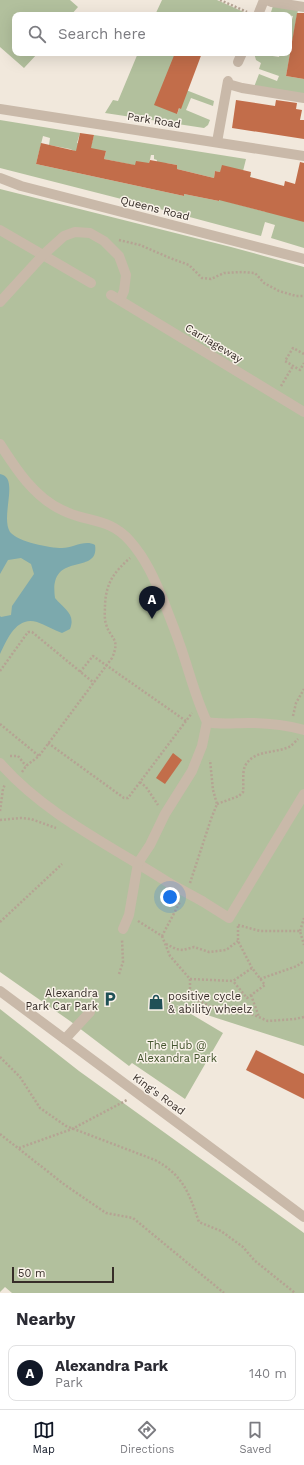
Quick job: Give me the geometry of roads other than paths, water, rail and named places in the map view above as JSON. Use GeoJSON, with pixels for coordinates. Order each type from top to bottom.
{"type":"FeatureCollection","features":[{"type":"Feature","properties":{"kind":"street"},"geometry":{"type":"LineString","coordinates":[[256,12],[265,0],[304,7]]}},
{"type":"Feature","properties":{"kind":"street"},"geometry":{"type":"LineString","coordinates":[[217,142],[228,83],[242,88],[304,98]]}},
{"type":"Feature","properties":{"kind":"street","name":"Park Road"},"geometry":{"type":"LineString","coordinates":[[0,109],[304,156]]}},
{"type":"Feature","properties":{"kind":"street","name":"Queens Road"},"geometry":{"type":"LineString","coordinates":[[0,178],[21,186],[304,259]]}},
{"type":"Feature","properties":{"kind":"street"},"geometry":{"type":"LineString","coordinates":[[0,230],[91,283]]}},
{"type":"Feature","properties":{"kind":"street","name":"Carriageway"},"geometry":{"type":"LineString","coordinates":[[43,255],[64,236],[75,232],[90,233],[104,241],[119,256],[126,275],[124,291],[115,298],[304,412]]}},
{"type":"Feature","properties":{"kind":"street"},"geometry":{"type":"LineString","coordinates":[[0,302],[43,255]]}},
{"type":"Feature","properties":{"kind":"street"},"geometry":{"type":"LineString","coordinates":[[0,444],[16,468],[30,485],[48,501],[61,510],[101,522],[115,528],[130,540],[145,560],[157,585],[180,644],[200,708],[208,722],[200,751],[192,771],[165,814],[150,845],[138,863],[129,915],[123,929]]}},
{"type":"Feature","properties":{"kind":"street"},"geometry":{"type":"LineString","coordinates":[[208,722],[217,724],[248,723],[290,726],[302,732]]}},
{"type":"Feature","properties":{"kind":"street"},"geometry":{"type":"LineString","coordinates":[[4,764],[16,780],[29,793],[76,825],[169,883],[229,918],[304,794]]}},
{"type":"Feature","properties":{"kind":"street","name":"King's Road"},"geometry":{"type":"LineString","coordinates":[[0,991],[304,1217]]}},
{"type":"Feature","properties":{"kind":"street"},"geometry":{"type":"LineString","coordinates":[[65,1039],[90,1012]]}},
{"type":"Feature","properties":{"kind":"water"},"geometry":{"type":"Polygon","coordinates":[[[0,474],[6,477],[9,482],[7,517],[10,532],[14,536],[34,544],[57,548],[66,548],[83,543],[91,543],[95,545],[94,554],[90,560],[66,568],[59,574],[55,583],[55,598],[70,616],[70,629],[62,633],[37,622],[23,622],[13,630],[0,654],[0,616],[11,615],[12,606],[34,574],[31,564],[21,558],[8,560],[0,574],[0,474]]]}},
{"type":"Feature","properties":{"kind":"place","name":"Alexandra Park"},"geometry":{"type":"Point","coordinates":[152,619]}},
{"type":"Feature","properties":{"kind":"place","name":"Alexandra Park Car Park"},"geometry":{"type":"Point","coordinates":[110,999]}},
{"type":"Feature","properties":{"kind":"place","name":"positive cycle & ability wheelz"},"geometry":{"type":"Point","coordinates":[156,1002]}},
{"type":"Feature","properties":{"kind":"park label","name":"The Hub @ Alexandra Park"},"geometry":{"type":"Point","coordinates":[177,1051]}}]}
